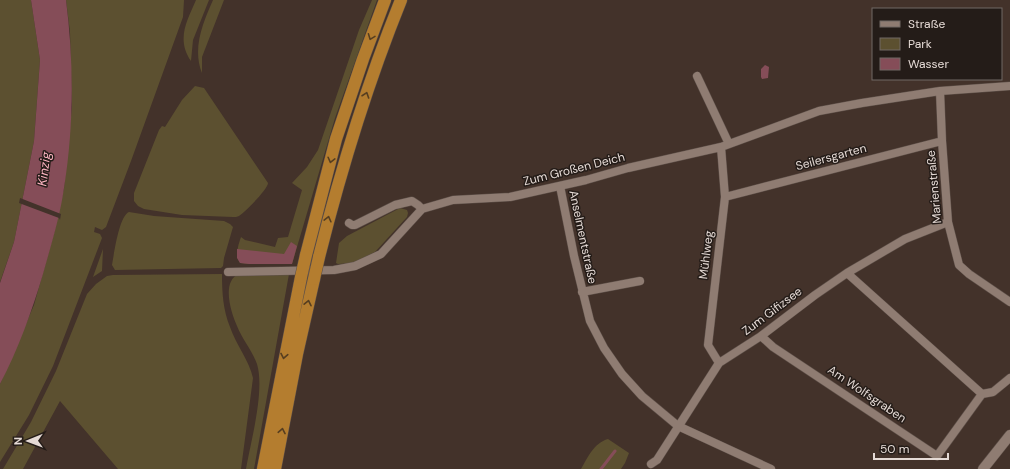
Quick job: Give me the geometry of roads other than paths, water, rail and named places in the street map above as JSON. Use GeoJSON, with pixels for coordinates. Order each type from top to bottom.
{"type":"FeatureCollection","features":[{"type":"Feature","properties":{"kind":"highway"},"geometry":{"type":"LineString","coordinates":[[263,469],[301,277],[336,139],[385,0]]}},
{"type":"Feature","properties":{"kind":"highway"},"geometry":{"type":"LineString","coordinates":[[275,469],[297,354],[336,188],[355,126],[385,40],[401,0]]}},
{"type":"Feature","properties":{"kind":"street"},"geometry":{"type":"LineString","coordinates":[[697,76],[725,145]]}},
{"type":"Feature","properties":{"kind":"street","name":"Zum Großen Deich"},"geometry":{"type":"LineString","coordinates":[[422,209],[454,200],[510,197],[560,186],[725,145],[819,111],[862,103],[940,92],[1010,86]]}},
{"type":"Feature","properties":{"kind":"street","name":"Marienstraße"},"geometry":{"type":"LineString","coordinates":[[940,92],[948,222],[960,265],[969,274],[1010,302]]}},
{"type":"Feature","properties":{"kind":"street","name":"Seilersgarten"},"geometry":{"type":"LineString","coordinates":[[725,197],[942,141]]}},
{"type":"Feature","properties":{"kind":"street","name":"Mühlweg"},"geometry":{"type":"LineString","coordinates":[[719,363],[708,345],[725,197],[725,145]]}},
{"type":"Feature","properties":{"kind":"street","name":"Anselmentstraße"},"geometry":{"type":"LineString","coordinates":[[560,186],[582,292],[590,321],[604,348],[622,374],[642,396],[678,426],[771,469]]}},
{"type":"Feature","properties":{"kind":"street"},"geometry":{"type":"LineString","coordinates":[[228,272],[334,270],[355,266],[381,254],[422,209],[412,201],[395,205],[355,225],[349,224]]}},
{"type":"Feature","properties":{"kind":"street","name":"Zum Gifizsee"},"geometry":{"type":"LineString","coordinates":[[651,464],[657,460],[719,363],[761,336],[815,295],[905,238],[948,222]]}},
{"type":"Feature","properties":{"kind":"street"},"geometry":{"type":"LineString","coordinates":[[847,274],[982,394],[993,392],[1010,378]]}},
{"type":"Feature","properties":{"kind":"street","name":"Anselmentstraße"},"geometry":{"type":"LineString","coordinates":[[582,292],[640,281]]}},
{"type":"Feature","properties":{"kind":"street","name":"Am Wolfsgraben"},"geometry":{"type":"LineString","coordinates":[[761,336],[773,347],[937,456],[982,394]]}},
{"type":"Feature","properties":{"kind":"street"},"geometry":{"type":"LineString","coordinates":[[983,469],[1010,435]]}},
{"type":"Feature","properties":{"kind":"water","name":"Kinzig"},"geometry":{"type":"Polygon","coordinates":[[[31,0],[66,0],[72,70],[70,141],[60,210],[43,274],[24,330],[13,358],[0,384],[0,283],[14,242],[34,141],[40,60],[31,0]]]}},
{"type":"Feature","properties":{"kind":"water"},"geometry":{"type":"Polygon","coordinates":[[[765,65],[769,67],[768,78],[762,79],[761,69],[765,65]]]}},
{"type":"Feature","properties":{"kind":"water"},"geometry":{"type":"Polygon","coordinates":[[[291,242],[297,246],[292,264],[249,264],[240,263],[237,258],[237,249],[284,254],[291,242]]]}},
{"type":"Feature","properties":{"kind":"waterway"},"geometry":{"type":"LineString","coordinates":[[601,469],[615,451]]}}]}
